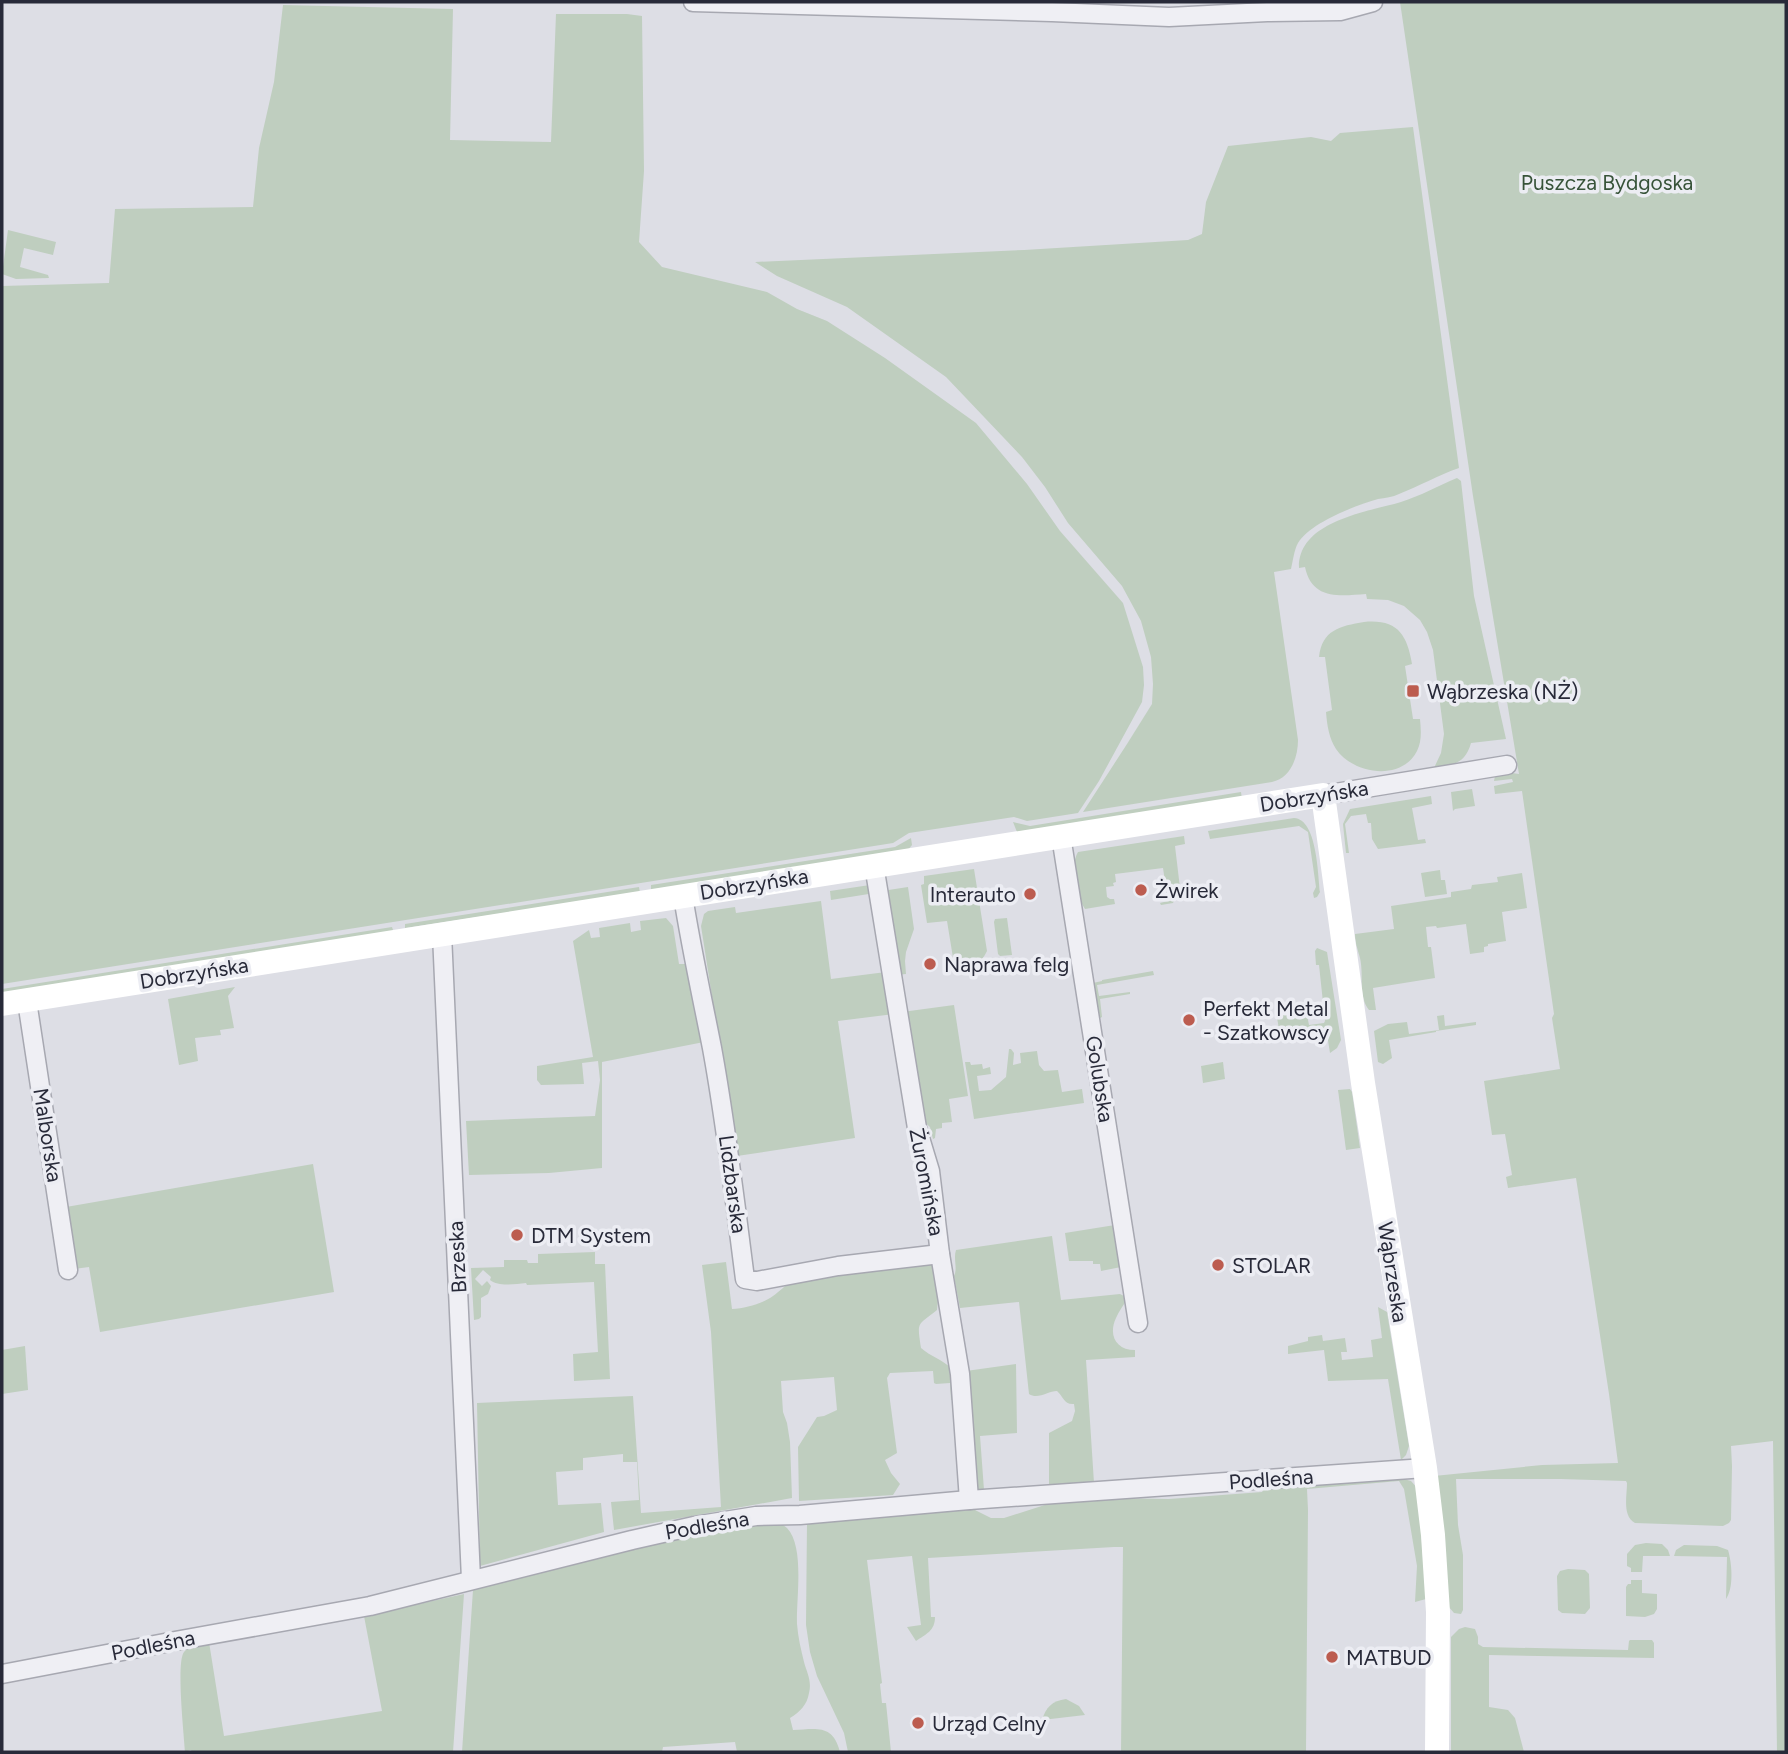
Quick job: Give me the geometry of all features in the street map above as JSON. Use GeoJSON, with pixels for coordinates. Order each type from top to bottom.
{"type":"FeatureCollection","features":[{"type":"Feature","properties":{"kind":"street"},"geometry":{"type":"LineString","coordinates":[[693,2],[1052,7],[1169,17],[1340,11],[1373,2]]}},
{"type":"Feature","properties":{"kind":"street","name":"Dobrzyńska"},"geometry":{"type":"LineString","coordinates":[[2,1004],[1507,765]]}},
{"type":"Feature","properties":{"kind":"street","name":"Wąbrzeska"},"geometry":{"type":"LineString","coordinates":[[1323,794],[1363,1083],[1425,1468],[1433,1535],[1438,1612],[1437,1752]]}},
{"type":"Feature","properties":{"kind":"street","name":"Golubska"},"geometry":{"type":"LineString","coordinates":[[1061,836],[1138,1323]]}},
{"type":"Feature","properties":{"kind":"street","name":"Żuromińska"},"geometry":{"type":"LineString","coordinates":[[874,865],[917,1128],[930,1171],[940,1254],[960,1374],[969,1500]]}},
{"type":"Feature","properties":{"kind":"street","name":"Lidzbarska"},"geometry":{"type":"LineString","coordinates":[[683,896],[728,1146],[745,1279],[757,1281],[838,1266],[940,1254]]}},
{"type":"Feature","properties":{"kind":"street","name":"Brzeska"},"geometry":{"type":"LineString","coordinates":[[442,934],[471,1579]]}},
{"type":"Feature","properties":{"kind":"street","name":"Malborska"},"geometry":{"type":"LineString","coordinates":[[27,1001],[68,1270]]}},
{"type":"Feature","properties":{"kind":"street","name":"Podleśna"},"geometry":{"type":"LineString","coordinates":[[2,1674],[370,1606],[632,1539],[756,1516],[800,1515],[969,1500],[1425,1468]]}},
{"type":"Feature","properties":{"kind":"green space","name":"Puszcza Bydgoska"},"geometry":{"type":"Polygon","coordinates":[[[1400,2],[1786,2],[1786,1752],[1777,1752],[1773,1441],[1731,1446],[1731,1520],[1723,1526],[1635,1523],[1628,1516],[1626,1481],[1456,1479],[1458,1525],[1463,1555],[1463,1610],[1461,1614],[1454,1613],[1448,1606],[1434,1476],[1542,1465],[1618,1463],[1576,1178],[1508,1188],[1506,1177],[1512,1175],[1505,1134],[1492,1135],[1484,1081],[1560,1069],[1522,791],[1495,794],[1494,786],[1513,782],[1512,779],[1494,781],[1495,776],[1519,774],[1473,496],[1400,2]]]}},
{"type":"Feature","properties":{"kind":"green space"},"geometry":{"type":"Polygon","coordinates":[[[283,5],[453,9],[450,140],[551,142],[556,14],[642,16],[644,171],[639,242],[662,267],[767,292],[797,309],[827,321],[885,358],[976,423],[1027,484],[1060,531],[1123,603],[1143,667],[1142,702],[1099,781],[1078,813],[1027,821],[1014,817],[909,833],[893,843],[2,984],[2,286],[109,283],[115,209],[253,207],[259,148],[274,82],[283,5]]]}},
{"type":"Feature","properties":{"kind":"green space"},"geometry":{"type":"Polygon","coordinates":[[[1413,127],[1459,468],[1397,495],[1358,506],[1323,522],[1298,543],[1291,569],[1274,572],[1298,740],[1295,760],[1284,776],[1272,782],[1083,812],[1152,704],[1151,657],[1141,621],[1122,586],[1068,523],[1022,457],[946,377],[847,307],[777,276],[755,262],[1188,240],[1202,234],[1206,202],[1228,146],[1311,137],[1331,141],[1340,133],[1413,127]]]}},
{"type":"Feature","properties":{"kind":"green space"},"geometry":{"type":"Polygon","coordinates":[[[8,230],[56,242],[53,255],[24,248],[20,267],[48,275],[49,278],[16,279],[2,274],[8,230]]]}},
{"type":"Feature","properties":{"kind":"green space"},"geometry":{"type":"Polygon","coordinates":[[[1457,478],[1461,481],[1474,596],[1506,739],[1471,743],[1462,759],[1434,768],[1441,753],[1444,734],[1433,650],[1420,620],[1404,606],[1388,600],[1367,599],[1366,594],[1337,595],[1320,591],[1309,578],[1305,567],[1299,568],[1302,552],[1310,539],[1322,529],[1354,515],[1408,500],[1457,478]]]}},
{"type":"Feature","properties":{"kind":"green space"},"geometry":{"type":"Polygon","coordinates":[[[1364,622],[1385,623],[1399,631],[1407,644],[1412,664],[1405,666],[1413,719],[1420,719],[1420,743],[1410,761],[1389,771],[1365,769],[1344,758],[1336,749],[1328,727],[1326,712],[1332,710],[1325,657],[1319,657],[1321,648],[1328,635],[1334,631],[1364,622]]]}},
{"type":"Feature","properties":{"kind":"green space"},"geometry":{"type":"Polygon","coordinates":[[[1472,789],[1475,806],[1453,811],[1451,792],[1472,789]]]}},
{"type":"Feature","properties":{"kind":"green space"},"geometry":{"type":"Polygon","coordinates":[[[1241,792],[1242,799],[1017,832],[1013,822],[1030,826],[1241,792]]]}},
{"type":"Feature","properties":{"kind":"green space"},"geometry":{"type":"Polygon","coordinates":[[[1431,796],[1432,804],[1412,808],[1418,840],[1425,839],[1426,843],[1378,849],[1372,839],[1371,823],[1368,823],[1366,814],[1351,816],[1345,824],[1349,853],[1346,853],[1343,824],[1350,809],[1431,796]]]}},
{"type":"Feature","properties":{"kind":"green space"},"geometry":{"type":"Polygon","coordinates":[[[1294,818],[1307,827],[1315,849],[1320,892],[1314,898],[1316,887],[1308,832],[1299,826],[1210,839],[1208,831],[1294,818]]]}},
{"type":"Feature","properties":{"kind":"green space"},"geometry":{"type":"Polygon","coordinates":[[[1184,836],[1185,844],[1175,846],[1180,888],[1173,903],[1160,903],[1168,901],[1163,868],[1115,874],[1114,886],[1106,887],[1107,897],[1114,899],[1115,904],[1085,909],[1075,881],[1074,866],[1078,852],[1184,836]]]}},
{"type":"Feature","properties":{"kind":"green space"},"geometry":{"type":"Polygon","coordinates":[[[911,838],[912,845],[907,851],[651,892],[651,885],[895,847],[911,838]]]}},
{"type":"Feature","properties":{"kind":"green space"},"geometry":{"type":"Polygon","coordinates":[[[974,869],[987,951],[975,965],[957,971],[947,921],[927,923],[921,885],[924,884],[924,876],[974,869]]]}},
{"type":"Feature","properties":{"kind":"green space"},"geometry":{"type":"Polygon","coordinates":[[[1440,870],[1447,894],[1425,897],[1421,873],[1440,870]]]}},
{"type":"Feature","properties":{"kind":"green space"},"geometry":{"type":"Polygon","coordinates":[[[1522,873],[1527,908],[1502,912],[1506,941],[1488,944],[1484,947],[1484,952],[1470,954],[1466,924],[1426,927],[1435,978],[1373,988],[1376,1010],[1369,1010],[1364,998],[1355,934],[1394,929],[1391,906],[1451,897],[1451,892],[1471,889],[1472,885],[1498,882],[1497,877],[1522,873]]]}},
{"type":"Feature","properties":{"kind":"green space"},"geometry":{"type":"Polygon","coordinates":[[[870,885],[875,893],[831,900],[830,891],[870,885]]]}},
{"type":"Feature","properties":{"kind":"green space"},"geometry":{"type":"Polygon","coordinates":[[[639,887],[640,893],[405,928],[405,924],[639,887]]]}},
{"type":"Feature","properties":{"kind":"green space"},"geometry":{"type":"Polygon","coordinates":[[[908,887],[914,929],[906,952],[906,974],[896,975],[882,891],[908,887]]]}},
{"type":"Feature","properties":{"kind":"green space"},"geometry":{"type":"Polygon","coordinates":[[[821,901],[831,979],[886,972],[894,1014],[838,1021],[855,1138],[737,1156],[701,926],[704,914],[735,907],[736,913],[821,901]]]}},
{"type":"Feature","properties":{"kind":"green space"},"geometry":{"type":"Polygon","coordinates":[[[666,918],[673,926],[679,964],[685,964],[704,1042],[602,1062],[602,1168],[549,1173],[469,1175],[466,1121],[595,1116],[600,1080],[598,1061],[582,1063],[584,1084],[541,1085],[537,1080],[537,1066],[593,1057],[573,941],[589,930],[591,938],[600,937],[599,928],[630,923],[631,932],[641,930],[640,921],[666,918]]]}},
{"type":"Feature","properties":{"kind":"green space"},"geometry":{"type":"Polygon","coordinates":[[[1007,918],[1012,955],[1000,956],[994,922],[995,919],[1007,918]]]}},
{"type":"Feature","properties":{"kind":"green space"},"geometry":{"type":"Polygon","coordinates":[[[392,927],[394,933],[2,996],[2,989],[392,927]]]}},
{"type":"Feature","properties":{"kind":"green space"},"geometry":{"type":"Polygon","coordinates":[[[1317,948],[1327,952],[1341,1040],[1337,1048],[1330,1053],[1326,1028],[1279,1029],[1276,1012],[1280,1007],[1302,1006],[1306,1010],[1309,1025],[1324,1023],[1319,965],[1316,965],[1317,948]]]}},
{"type":"Feature","properties":{"kind":"green space"},"geometry":{"type":"Polygon","coordinates":[[[1153,971],[1154,975],[1097,985],[1099,996],[1130,992],[1100,999],[1100,1018],[1093,983],[1153,971]]]}},
{"type":"Feature","properties":{"kind":"green space"},"geometry":{"type":"Polygon","coordinates":[[[235,987],[228,996],[234,1028],[220,1030],[221,1035],[195,1038],[198,1061],[179,1065],[168,999],[235,987]]]}},
{"type":"Feature","properties":{"kind":"green space"},"geometry":{"type":"Polygon","coordinates":[[[954,1005],[968,1096],[949,1099],[952,1122],[942,1123],[942,1128],[936,1129],[933,1139],[930,1127],[920,1118],[902,1012],[954,1005]]]}},
{"type":"Feature","properties":{"kind":"green space"},"geometry":{"type":"Polygon","coordinates":[[[1444,1015],[1445,1026],[1476,1022],[1476,1025],[1389,1040],[1392,1058],[1383,1064],[1378,1062],[1374,1031],[1388,1024],[1407,1022],[1409,1034],[1439,1030],[1437,1016],[1444,1015]]]}},
{"type":"Feature","properties":{"kind":"green space"},"geometry":{"type":"Polygon","coordinates":[[[1009,1049],[1014,1053],[1013,1065],[1021,1063],[1020,1053],[1037,1051],[1039,1065],[1044,1071],[1058,1070],[1062,1092],[1082,1089],[1084,1103],[974,1119],[965,1062],[970,1062],[971,1065],[982,1064],[983,1069],[990,1067],[991,1074],[977,1076],[979,1091],[991,1090],[1006,1077],[1009,1049]]]}},
{"type":"Feature","properties":{"kind":"green space"},"geometry":{"type":"Polygon","coordinates":[[[1223,1062],[1225,1079],[1203,1083],[1201,1066],[1223,1062]]]}},
{"type":"Feature","properties":{"kind":"green space"},"geometry":{"type":"Polygon","coordinates":[[[1350,1089],[1360,1148],[1346,1150],[1338,1090],[1350,1089]]]}},
{"type":"Feature","properties":{"kind":"green space"},"geometry":{"type":"Polygon","coordinates":[[[313,1164],[334,1292],[100,1332],[89,1267],[74,1269],[66,1207],[313,1164]]]}},
{"type":"Feature","properties":{"kind":"green space"},"geometry":{"type":"Polygon","coordinates":[[[1115,1225],[1121,1267],[1101,1271],[1100,1264],[1093,1264],[1093,1261],[1069,1261],[1065,1233],[1115,1225]]]}},
{"type":"Feature","properties":{"kind":"green space"},"geometry":{"type":"Polygon","coordinates":[[[1052,1236],[1061,1300],[1120,1294],[1128,1298],[1116,1318],[1113,1336],[1123,1347],[1135,1350],[1135,1357],[1086,1360],[1094,1483],[1049,1486],[1049,1433],[1072,1421],[1074,1404],[1066,1402],[1057,1391],[1039,1396],[1029,1394],[1019,1302],[960,1308],[954,1276],[956,1250],[1052,1236]]]}},
{"type":"Feature","properties":{"kind":"green space"},"geometry":{"type":"Polygon","coordinates":[[[595,1252],[595,1264],[605,1264],[610,1379],[574,1381],[573,1354],[598,1352],[594,1282],[502,1284],[490,1280],[491,1277],[483,1270],[475,1279],[482,1286],[487,1281],[491,1286],[488,1294],[481,1298],[481,1317],[474,1320],[471,1268],[504,1267],[504,1260],[538,1263],[538,1254],[595,1252]]]}},
{"type":"Feature","properties":{"kind":"green space"},"geometry":{"type":"Polygon","coordinates":[[[932,1261],[937,1310],[920,1325],[921,1348],[951,1368],[956,1399],[951,1400],[950,1383],[934,1383],[933,1371],[890,1373],[887,1378],[897,1453],[885,1460],[900,1484],[893,1495],[799,1501],[798,1447],[817,1417],[837,1410],[834,1377],[781,1381],[783,1412],[790,1442],[792,1498],[614,1530],[611,1502],[639,1500],[637,1462],[623,1462],[623,1454],[583,1458],[583,1470],[556,1472],[558,1505],[601,1503],[604,1532],[480,1566],[477,1403],[633,1396],[641,1513],[721,1507],[711,1332],[702,1265],[726,1262],[732,1309],[764,1301],[792,1282],[932,1261]]]}},
{"type":"Feature","properties":{"kind":"green space"},"geometry":{"type":"Polygon","coordinates":[[[1378,1307],[1387,1312],[1409,1446],[1401,1460],[1388,1379],[1328,1381],[1324,1350],[1288,1354],[1288,1346],[1308,1341],[1308,1337],[1322,1335],[1323,1341],[1345,1338],[1347,1352],[1341,1352],[1342,1360],[1373,1357],[1371,1340],[1382,1338],[1378,1307]]]}},
{"type":"Feature","properties":{"kind":"green space"},"geometry":{"type":"Polygon","coordinates":[[[25,1346],[28,1390],[2,1394],[2,1350],[25,1346]]]}},
{"type":"Feature","properties":{"kind":"green space"},"geometry":{"type":"Polygon","coordinates":[[[1016,1364],[1017,1433],[980,1436],[984,1490],[977,1489],[966,1371],[1016,1364]]]}},
{"type":"Feature","properties":{"kind":"green space"},"geometry":{"type":"Polygon","coordinates":[[[1396,1477],[1411,1481],[1418,1489],[1426,1599],[1415,1602],[1417,1566],[1404,1489],[1399,1481],[1307,1489],[1306,1752],[1121,1752],[1123,1547],[1114,1547],[928,1558],[931,1617],[935,1617],[935,1622],[929,1632],[916,1641],[907,1627],[921,1625],[912,1556],[867,1560],[882,1703],[886,1703],[891,1752],[848,1752],[844,1733],[817,1676],[810,1652],[806,1625],[807,1523],[963,1509],[973,1509],[991,1518],[1004,1518],[1051,1503],[1109,1498],[1169,1499],[1262,1492],[1274,1487],[1396,1477]]]}},
{"type":"Feature","properties":{"kind":"green space"},"geometry":{"type":"Polygon","coordinates":[[[756,1522],[784,1526],[793,1537],[796,1548],[797,1629],[810,1685],[805,1705],[790,1718],[793,1730],[817,1729],[828,1732],[840,1752],[737,1752],[735,1742],[663,1747],[662,1752],[462,1752],[473,1590],[716,1529],[756,1522]]]}},
{"type":"Feature","properties":{"kind":"green space"},"geometry":{"type":"Polygon","coordinates":[[[1662,1544],[1670,1556],[1643,1556],[1642,1572],[1631,1572],[1631,1568],[1627,1566],[1627,1554],[1635,1545],[1662,1544]]]}},
{"type":"Feature","properties":{"kind":"green space"},"geometry":{"type":"Polygon","coordinates":[[[1684,1545],[1717,1546],[1728,1550],[1732,1575],[1726,1599],[1727,1557],[1674,1556],[1676,1550],[1684,1545]]]}},
{"type":"Feature","properties":{"kind":"green space"},"geometry":{"type":"Polygon","coordinates":[[[1585,1570],[1589,1574],[1590,1608],[1585,1614],[1562,1613],[1558,1610],[1557,1576],[1560,1571],[1585,1570]]]}},
{"type":"Feature","properties":{"kind":"green space"},"geometry":{"type":"Polygon","coordinates":[[[1631,1580],[1642,1580],[1642,1593],[1657,1594],[1657,1609],[1654,1614],[1645,1617],[1626,1616],[1626,1587],[1631,1584],[1631,1580]]]}},
{"type":"Feature","properties":{"kind":"green space"},"geometry":{"type":"Polygon","coordinates":[[[464,1594],[453,1752],[185,1752],[181,1669],[184,1652],[189,1648],[209,1642],[224,1736],[382,1711],[364,1616],[464,1594]]]}},
{"type":"Feature","properties":{"kind":"green space"},"geometry":{"type":"Polygon","coordinates":[[[1465,1627],[1475,1629],[1478,1644],[1483,1647],[1628,1650],[1630,1640],[1652,1640],[1654,1658],[1489,1655],[1489,1707],[1508,1710],[1515,1718],[1524,1752],[1451,1752],[1451,1637],[1465,1627]]]}},
{"type":"Feature","properties":{"kind":"green space"},"geometry":{"type":"Polygon","coordinates":[[[1066,1699],[1079,1706],[1085,1715],[1042,1720],[1050,1705],[1066,1699]]]}},
{"type":"Feature","properties":{"kind":"place","name":"Wąbrzeska (NŻ)"},"geometry":{"type":"Point","coordinates":[1413,691]}},
{"type":"Feature","properties":{"kind":"place","name":"Żwirek"},"geometry":{"type":"Point","coordinates":[1141,890]}},
{"type":"Feature","properties":{"kind":"place","name":"Interauto"},"geometry":{"type":"Point","coordinates":[1030,894]}},
{"type":"Feature","properties":{"kind":"place","name":"Naprawa felg"},"geometry":{"type":"Point","coordinates":[930,964]}},
{"type":"Feature","properties":{"kind":"place","name":"Perfekt Metal - Szatkowscy"},"geometry":{"type":"Point","coordinates":[1189,1020]}},
{"type":"Feature","properties":{"kind":"place","name":"DTM System"},"geometry":{"type":"Point","coordinates":[517,1235]}},
{"type":"Feature","properties":{"kind":"place","name":"STOLAR"},"geometry":{"type":"Point","coordinates":[1218,1265]}},
{"type":"Feature","properties":{"kind":"place","name":"MATBUD"},"geometry":{"type":"Point","coordinates":[1332,1657]}},
{"type":"Feature","properties":{"kind":"place","name":"Urząd Celny"},"geometry":{"type":"Point","coordinates":[918,1723]}}]}
